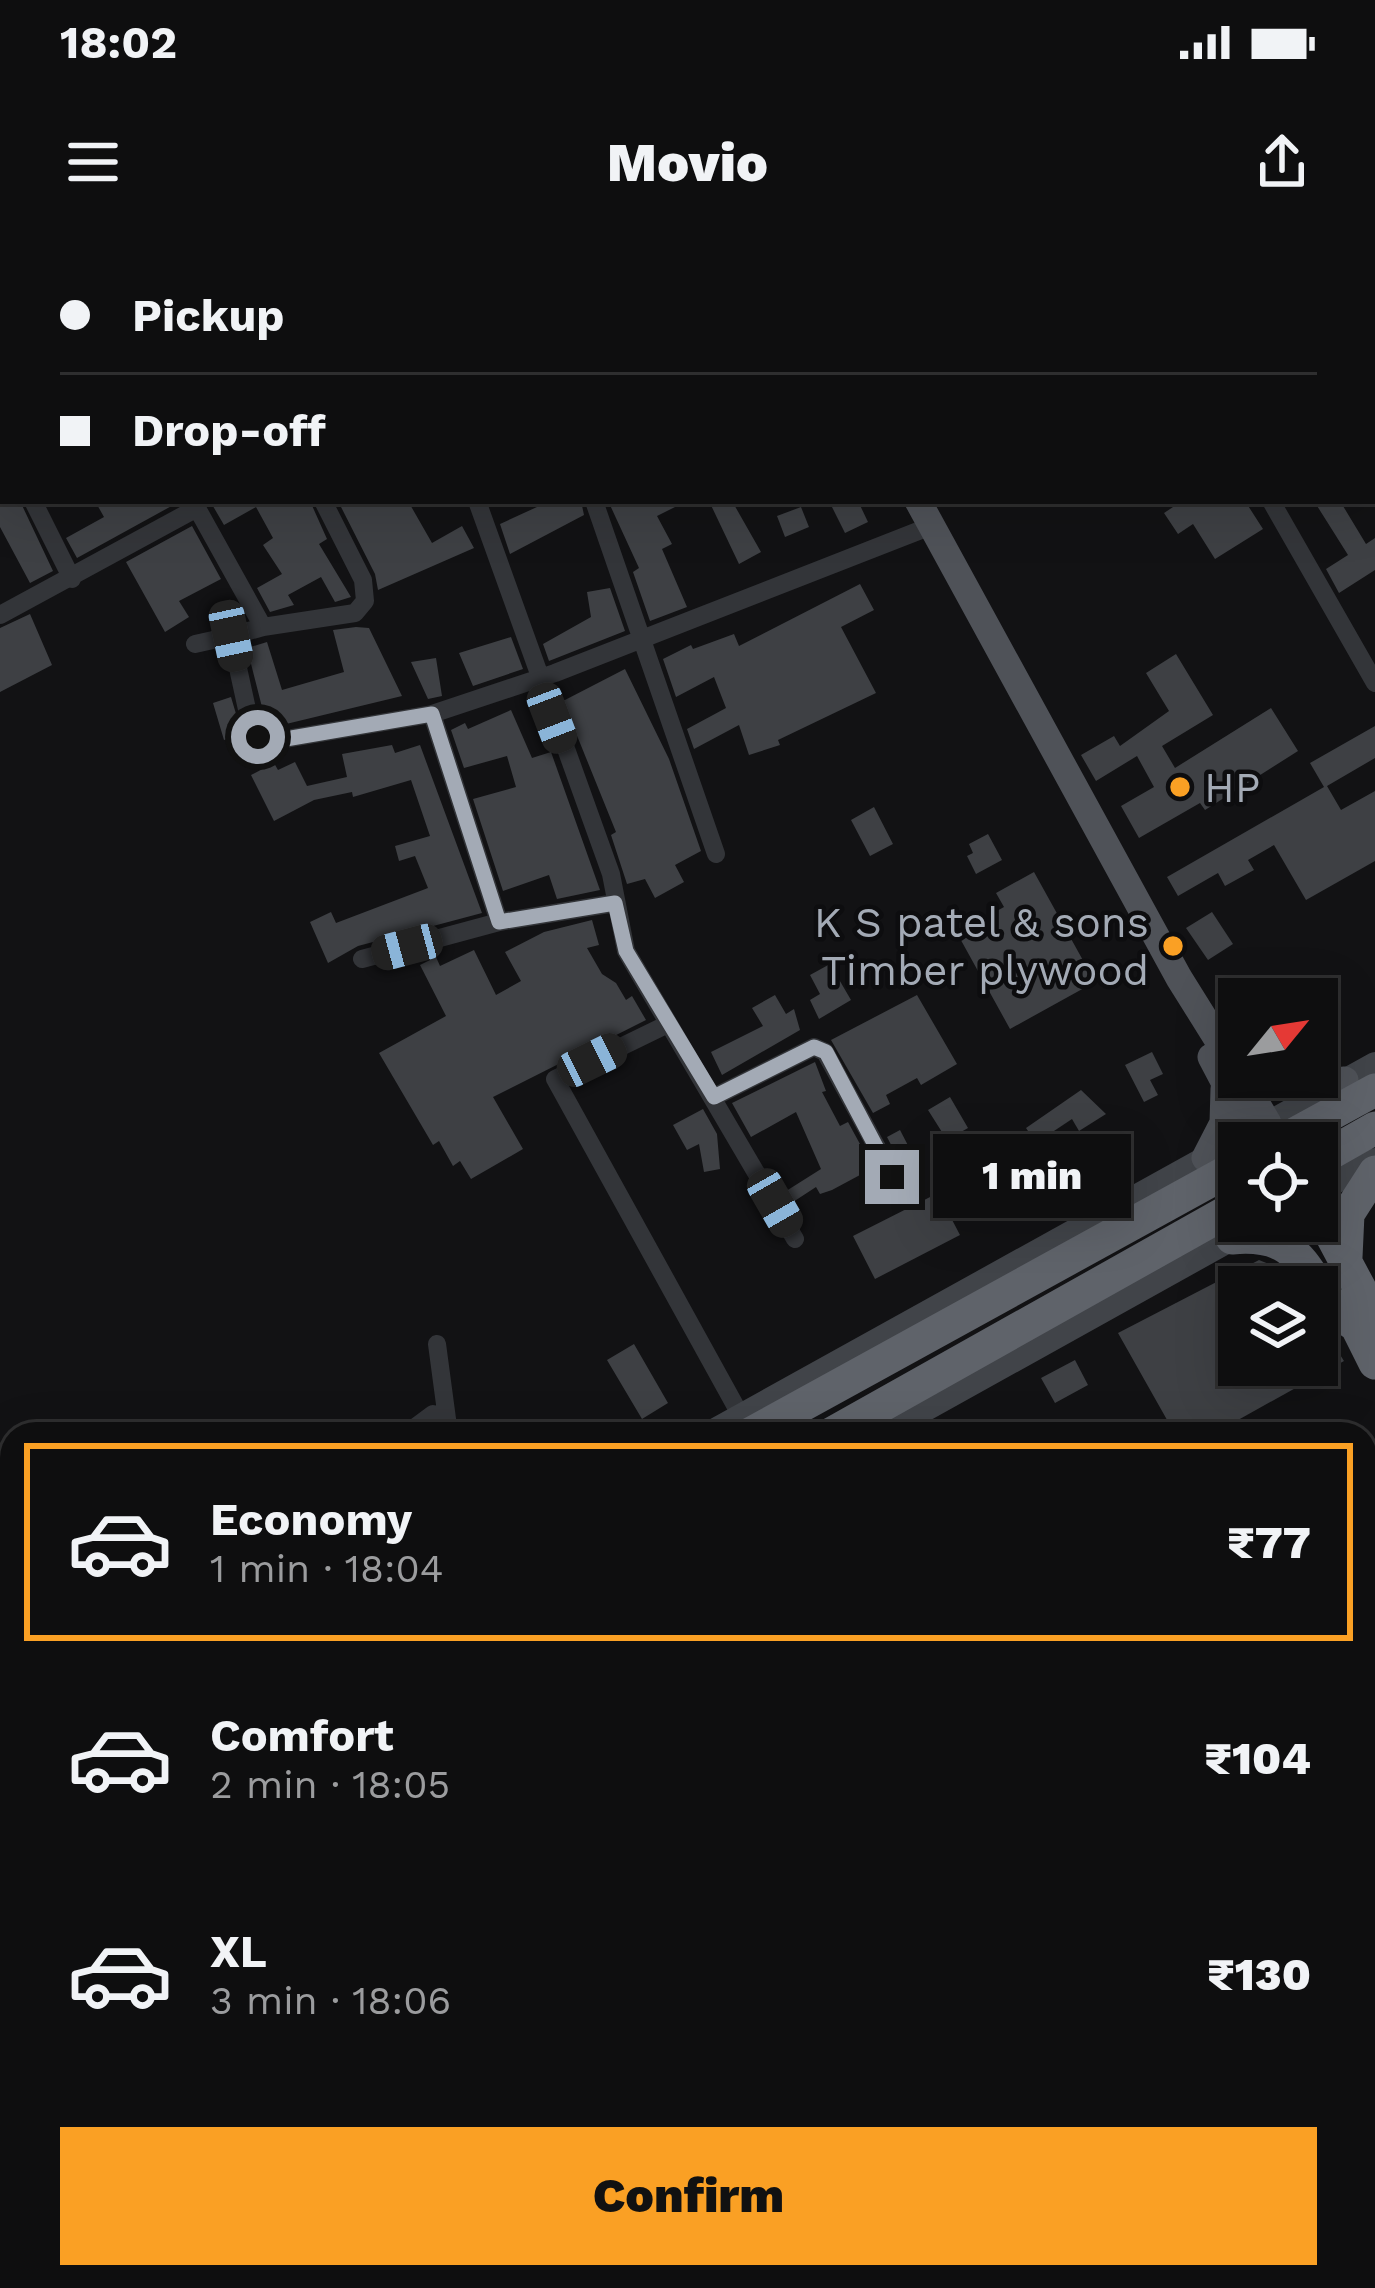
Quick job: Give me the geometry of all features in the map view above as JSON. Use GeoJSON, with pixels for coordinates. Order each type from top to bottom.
{"type":"FeatureCollection","features":[{"type":"Feature","properties":{"kind":"highway"},"geometry":{"type":"LineString","coordinates":[[1295,1122],[1360,1085]]}},
{"type":"Feature","properties":{"kind":"highway"},"geometry":{"type":"LineString","coordinates":[[1338,1149],[1375,1128]]}},
{"type":"Feature","properties":{"kind":"highway"},"geometry":{"type":"LineString","coordinates":[[752,1422],[890,1358],[1218,1167]]}},
{"type":"Feature","properties":{"kind":"highway"},"geometry":{"type":"LineString","coordinates":[[1346,1258],[1348,1214],[1375,1172]]}},
{"type":"Feature","properties":{"kind":"highway"},"geometry":{"type":"LineString","coordinates":[[853,1422],[1218,1217]]}},
{"type":"Feature","properties":{"kind":"highway"},"geometry":{"type":"LineString","coordinates":[[1274,1242],[1284,1243],[1300,1257],[1336,1313],[1366,1322]]}},
{"type":"Feature","properties":{"kind":"highway"},"geometry":{"type":"LineString","coordinates":[[1314,1242],[1366,1322]]}},
{"type":"Feature","properties":{"kind":"highway"},"geometry":{"type":"LineString","coordinates":[[1337,1242],[1346,1258],[1375,1364]]}},
{"type":"Feature","properties":{"kind":"main road"},"geometry":{"type":"LineString","coordinates":[[924,513],[1218,1043]]}},
{"type":"Feature","properties":{"kind":"main road"},"geometry":{"type":"LineString","coordinates":[[1205,1158],[1231,1098]]}},
{"type":"Feature","properties":{"kind":"street"},"geometry":{"type":"LineString","coordinates":[[34,504],[72,579]]}},
{"type":"Feature","properties":{"kind":"street"},"geometry":{"type":"LineString","coordinates":[[196,644],[263,627],[355,613],[365,601],[363,580],[325,504]]}},
{"type":"Feature","properties":{"kind":"street"},"geometry":{"type":"LineString","coordinates":[[478,504],[611,874],[626,951],[795,1239]]}},
{"type":"Feature","properties":{"kind":"street"},"geometry":{"type":"LineString","coordinates":[[595,504],[716,854]]}},
{"type":"Feature","properties":{"kind":"street"},"geometry":{"type":"LineString","coordinates":[[1273,504],[1366,648],[1375,682]]}},
{"type":"Feature","properties":{"kind":"street"},"geometry":{"type":"LineString","coordinates":[[0,615],[72,579],[195,505],[263,627]]}},
{"type":"Feature","properties":{"kind":"street"},"geometry":{"type":"LineString","coordinates":[[231,636],[250,723],[268,742],[432,714],[643,639],[924,513]]}},
{"type":"Feature","properties":{"kind":"street"},"geometry":{"type":"LineString","coordinates":[[432,714],[499,922]]}},
{"type":"Feature","properties":{"kind":"street"},"geometry":{"type":"LineString","coordinates":[[362,959],[499,922],[615,903]]}},
{"type":"Feature","properties":{"kind":"street"},"geometry":{"type":"LineString","coordinates":[[668,1024],[555,1079],[744,1422]]}},
{"type":"Feature","properties":{"kind":"street"},"geometry":{"type":"LineString","coordinates":[[714,1097],[814,1047],[826,1052],[892,1177]]}},
{"type":"Feature","properties":{"kind":"street"},"geometry":{"type":"LineString","coordinates":[[1360,1085],[1375,1064]]}},
{"type":"Feature","properties":{"kind":"street"},"geometry":{"type":"LineString","coordinates":[[751,1422],[1218,1154]]}},
{"type":"Feature","properties":{"kind":"street"},"geometry":{"type":"LineString","coordinates":[[1338,1180],[1375,1160]]}},
{"type":"Feature","properties":{"kind":"street"},"geometry":{"type":"LineString","coordinates":[[902,1422],[1225,1242]]}},
{"type":"Feature","properties":{"kind":"street"},"geometry":{"type":"LineString","coordinates":[[437,1344],[449,1422]]}},
{"type":"Feature","properties":{"kind":"building"},"geometry":{"type":"Polygon","coordinates":[[[0,504],[21,504],[53,571],[30,583],[0,527],[0,504]]]}},
{"type":"Feature","properties":{"kind":"building"},"geometry":{"type":"Polygon","coordinates":[[[97,504],[175,504],[77,558],[66,538],[104,517],[97,504]]]}},
{"type":"Feature","properties":{"kind":"building"},"geometry":{"type":"Polygon","coordinates":[[[212,504],[311,504],[327,539],[319,544],[351,597],[335,602],[321,577],[288,595],[294,605],[270,612],[257,588],[282,574],[263,545],[273,538],[256,507],[224,525],[212,504]]]}},
{"type":"Feature","properties":{"kind":"building"},"geometry":{"type":"Polygon","coordinates":[[[340,504],[410,504],[432,543],[462,526],[474,548],[378,590],[375,574],[340,504]]]}},
{"type":"Feature","properties":{"kind":"building"},"geometry":{"type":"Polygon","coordinates":[[[543,504],[582,504],[584,515],[510,554],[500,524],[543,504]]]}},
{"type":"Feature","properties":{"kind":"building"},"geometry":{"type":"Polygon","coordinates":[[[681,504],[657,516],[672,544],[662,549],[687,607],[650,621],[633,572],[639,568],[610,505],[681,504]]]}},
{"type":"Feature","properties":{"kind":"building"},"geometry":{"type":"Polygon","coordinates":[[[710,504],[734,504],[761,552],[739,564],[710,504]]]}},
{"type":"Feature","properties":{"kind":"building"},"geometry":{"type":"Polygon","coordinates":[[[830,504],[859,504],[868,522],[845,533],[830,504]]]}},
{"type":"Feature","properties":{"kind":"building"},"geometry":{"type":"Polygon","coordinates":[[[1178,504],[1247,504],[1263,529],[1215,559],[1193,524],[1178,534],[1164,513],[1178,504]]]}},
{"type":"Feature","properties":{"kind":"building"},"geometry":{"type":"Polygon","coordinates":[[[1316,504],[1342,504],[1366,544],[1375,538],[1375,570],[1339,593],[1326,569],[1348,555],[1316,504]]]}},
{"type":"Feature","properties":{"kind":"building"},"geometry":{"type":"Polygon","coordinates":[[[801,507],[809,527],[785,537],[777,516],[801,507]]]}},
{"type":"Feature","properties":{"kind":"building"},"geometry":{"type":"Polygon","coordinates":[[[192,526],[221,579],[179,601],[189,617],[165,632],[126,562],[192,526]]]}},
{"type":"Feature","properties":{"kind":"building"},"geometry":{"type":"Polygon","coordinates":[[[860,584],[874,610],[841,627],[876,693],[778,740],[780,745],[749,755],[739,725],[694,749],[687,729],[726,708],[714,677],[676,697],[663,659],[691,645],[693,649],[734,634],[739,646],[860,584]]]}},
{"type":"Feature","properties":{"kind":"building"},"geometry":{"type":"Polygon","coordinates":[[[610,588],[625,631],[549,661],[543,644],[591,617],[587,592],[610,588]]]}},
{"type":"Feature","properties":{"kind":"building"},"geometry":{"type":"Polygon","coordinates":[[[30,614],[52,665],[0,692],[0,628],[30,614]]]}},
{"type":"Feature","properties":{"kind":"building"},"geometry":{"type":"Polygon","coordinates":[[[369,628],[402,696],[282,725],[278,715],[265,719],[247,648],[267,642],[282,690],[344,672],[333,630],[369,628]]]}},
{"type":"Feature","properties":{"kind":"building"},"geometry":{"type":"Polygon","coordinates":[[[511,637],[523,669],[473,686],[459,653],[511,637]]]}},
{"type":"Feature","properties":{"kind":"building"},"geometry":{"type":"Polygon","coordinates":[[[1176,654],[1213,715],[1162,746],[1175,768],[1271,708],[1298,751],[1205,810],[1200,803],[1139,838],[1121,806],[1154,787],[1137,756],[1096,781],[1081,755],[1114,736],[1120,746],[1169,711],[1146,673],[1176,654]]]}},
{"type":"Feature","properties":{"kind":"building"},"geometry":{"type":"Polygon","coordinates":[[[436,658],[442,696],[428,699],[411,662],[436,658]]]}},
{"type":"Feature","properties":{"kind":"building"},"geometry":{"type":"Polygon","coordinates":[[[625,669],[669,759],[701,851],[675,865],[684,882],[655,898],[645,879],[627,884],[611,835],[616,832],[563,701],[625,669]]]}},
{"type":"Feature","properties":{"kind":"building"},"geometry":{"type":"Polygon","coordinates":[[[231,697],[242,734],[224,740],[213,703],[231,697]]]}},
{"type":"Feature","properties":{"kind":"building"},"geometry":{"type":"Polygon","coordinates":[[[511,710],[532,758],[551,752],[600,890],[557,899],[549,875],[503,891],[473,799],[516,787],[507,756],[464,768],[451,730],[465,723],[468,729],[511,710]]]}},
{"type":"Feature","properties":{"kind":"building"},"geometry":{"type":"Polygon","coordinates":[[[1375,726],[1375,758],[1327,786],[1341,810],[1375,791],[1375,861],[1306,900],[1274,845],[1248,860],[1254,870],[1225,886],[1218,873],[1178,896],[1167,877],[1324,787],[1310,763],[1375,726]]]}},
{"type":"Feature","properties":{"kind":"building"},"geometry":{"type":"Polygon","coordinates":[[[392,745],[395,753],[420,745],[482,913],[358,946],[328,963],[310,922],[331,912],[336,923],[428,888],[415,856],[399,861],[395,846],[430,836],[411,780],[353,797],[352,792],[314,800],[274,821],[251,775],[274,763],[278,770],[295,762],[307,786],[347,777],[342,754],[392,745]]]}},
{"type":"Feature","properties":{"kind":"building"},"geometry":{"type":"Polygon","coordinates":[[[874,807],[893,844],[870,856],[851,820],[874,807]]]}},
{"type":"Feature","properties":{"kind":"building"},"geometry":{"type":"Polygon","coordinates":[[[988,834],[1002,860],[976,874],[967,856],[973,853],[969,844],[988,834]]]}},
{"type":"Feature","properties":{"kind":"building"},"geometry":{"type":"Polygon","coordinates":[[[1034,872],[1095,982],[1010,1029],[957,933],[1004,907],[996,893],[1034,872]]]}},
{"type":"Feature","properties":{"kind":"building"},"geometry":{"type":"Polygon","coordinates":[[[1212,912],[1233,944],[1208,960],[1186,928],[1212,912]]]}},
{"type":"Feature","properties":{"kind":"building"},"geometry":{"type":"Polygon","coordinates":[[[592,920],[599,945],[587,948],[602,974],[616,983],[626,1000],[632,996],[646,1020],[493,1097],[523,1149],[471,1179],[460,1161],[453,1166],[439,1141],[433,1145],[379,1053],[446,1016],[420,965],[436,957],[440,966],[474,950],[496,995],[521,981],[505,952],[544,932],[592,920]]]}},
{"type":"Feature","properties":{"kind":"building"},"geometry":{"type":"Polygon","coordinates":[[[830,964],[851,1000],[819,1019],[810,1000],[820,994],[810,975],[830,964]]]}},
{"type":"Feature","properties":{"kind":"building"},"geometry":{"type":"Polygon","coordinates":[[[775,995],[786,1014],[794,1009],[800,1030],[722,1075],[711,1052],[763,1026],[752,1008],[775,995]]]}},
{"type":"Feature","properties":{"kind":"building"},"geometry":{"type":"Polygon","coordinates":[[[917,995],[957,1064],[921,1085],[917,1078],[886,1095],[890,1104],[873,1113],[831,1040],[917,995]]]}},
{"type":"Feature","properties":{"kind":"building"},"geometry":{"type":"Polygon","coordinates":[[[1152,1052],[1163,1074],[1150,1080],[1158,1095],[1144,1102],[1125,1065],[1152,1052]]]}},
{"type":"Feature","properties":{"kind":"building"},"geometry":{"type":"Polygon","coordinates":[[[815,1062],[826,1091],[822,1092],[840,1126],[848,1122],[873,1168],[820,1194],[816,1187],[790,1204],[783,1193],[821,1169],[796,1112],[751,1137],[732,1103],[815,1062]]]}},
{"type":"Feature","properties":{"kind":"building"},"geometry":{"type":"Polygon","coordinates":[[[1081,1090],[1106,1114],[1079,1131],[1072,1119],[1048,1135],[1052,1141],[1040,1149],[1026,1128],[1081,1090]]]}},
{"type":"Feature","properties":{"kind":"building"},"geometry":{"type":"Polygon","coordinates":[[[950,1097],[968,1128],[947,1140],[928,1110],[950,1097]]]}},
{"type":"Feature","properties":{"kind":"building"},"geometry":{"type":"Polygon","coordinates":[[[703,1109],[717,1134],[720,1169],[704,1172],[699,1144],[687,1150],[673,1125],[703,1109]]]}},
{"type":"Feature","properties":{"kind":"building"},"geometry":{"type":"Polygon","coordinates":[[[900,1130],[914,1157],[901,1164],[887,1137],[900,1130]]]}},
{"type":"Feature","properties":{"kind":"building"},"geometry":{"type":"Polygon","coordinates":[[[938,1193],[960,1235],[875,1279],[853,1236],[938,1193]]]}},
{"type":"Feature","properties":{"kind":"building"},"geometry":{"type":"Polygon","coordinates":[[[1218,1281],[1218,1386],[1299,1386],[1235,1422],[1168,1422],[1118,1333],[1218,1281]]]}},
{"type":"Feature","properties":{"kind":"building"},"geometry":{"type":"Polygon","coordinates":[[[634,1344],[668,1403],[642,1419],[607,1360],[634,1344]]]}},
{"type":"Feature","properties":{"kind":"building"},"geometry":{"type":"Polygon","coordinates":[[[1075,1360],[1088,1385],[1055,1403],[1041,1378],[1075,1360]]]}},
{"type":"Feature","properties":{"kind":"place","name":"HP"},"geometry":{"type":"Point","coordinates":[1180,787]}},
{"type":"Feature","properties":{"kind":"place","name":"K S patel & sons Timber plywood"},"geometry":{"type":"Point","coordinates":[1173,946]}},
{"type":"Feature","properties":{"kind":"route"},"geometry":{"type":"LineString","coordinates":[[258,737],[268,742],[432,714],[499,922],[615,903],[626,951],[714,1097],[802,1050],[814,1047],[826,1052],[892,1177]]}}]}
